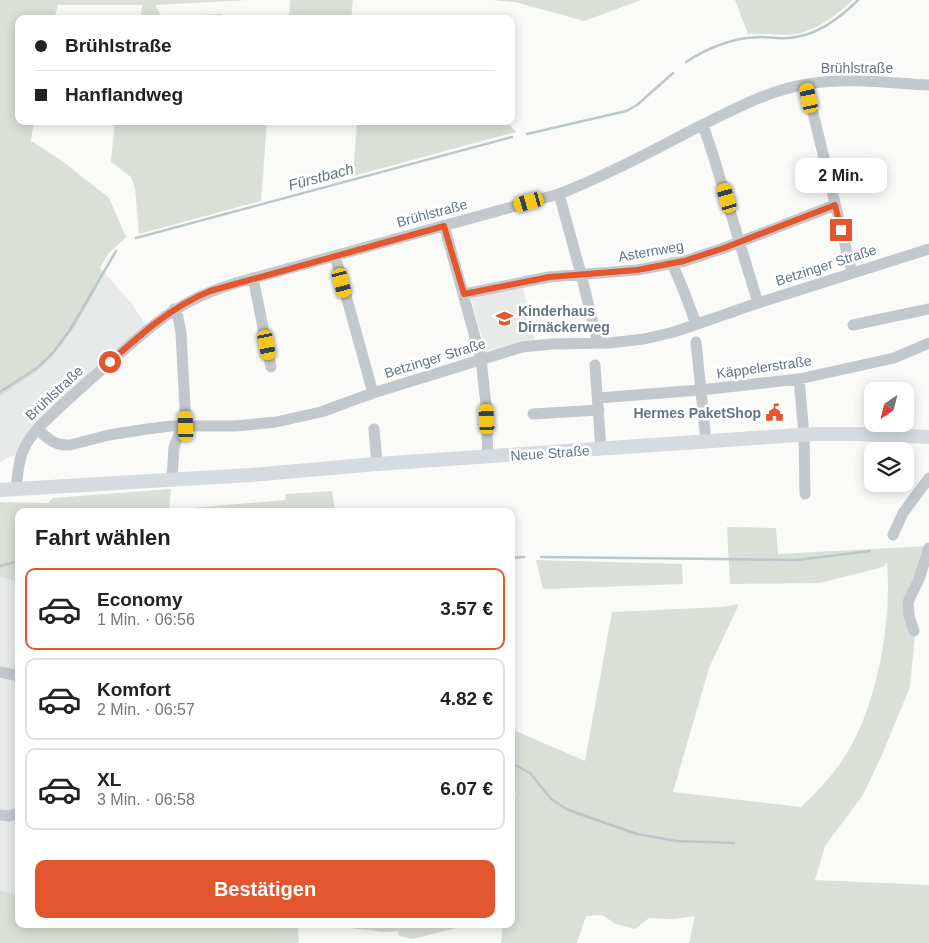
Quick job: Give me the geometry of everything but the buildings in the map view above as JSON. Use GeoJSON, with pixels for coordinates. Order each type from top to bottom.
{"type":"FeatureCollection","features":[{"type":"Feature","properties":{"kind":"main road","name":"Neue Straße"},"geometry":{"type":"LineString","coordinates":[[0,490],[172,480],[377,464],[839,433],[929,437]]}},
{"type":"Feature","properties":{"kind":"street","name":"Brühlstraße"},"geometry":{"type":"LineString","coordinates":[[16,489],[21,454],[24,446],[38,428],[143,333],[174,309],[210,291],[559,194],[606,174],[764,95],[806,84],[842,80],[929,85]]}},
{"type":"Feature","properties":{"kind":"street"},"geometry":{"type":"LineString","coordinates":[[806,84],[852,273]]}},
{"type":"Feature","properties":{"kind":"street"},"geometry":{"type":"LineString","coordinates":[[703,125],[758,303]]}},
{"type":"Feature","properties":{"kind":"street"},"geometry":{"type":"LineString","coordinates":[[559,194],[598,343]]}},
{"type":"Feature","properties":{"kind":"street","name":"Asternweg"},"geometry":{"type":"LineString","coordinates":[[464,294],[549,277],[637,270],[672,263],[704,255],[835,205]]}},
{"type":"Feature","properties":{"kind":"street"},"geometry":{"type":"LineString","coordinates":[[444,226],[481,359],[486,405],[488,458]]}},
{"type":"Feature","properties":{"kind":"street","name":"Betzinger Straße"},"geometry":{"type":"LineString","coordinates":[[38,428],[49,439],[63,446],[135,430],[184,426],[235,426],[276,422],[321,412],[373,392],[522,347],[644,339],[674,332],[758,303],[929,249]]}},
{"type":"Feature","properties":{"kind":"street"},"geometry":{"type":"LineString","coordinates":[[335,256],[373,392]]}},
{"type":"Feature","properties":{"kind":"street"},"geometry":{"type":"LineString","coordinates":[[672,263],[696,324]]}},
{"type":"Feature","properties":{"kind":"street"},"geometry":{"type":"LineString","coordinates":[[253,278],[271,367]]}},
{"type":"Feature","properties":{"kind":"street"},"geometry":{"type":"LineString","coordinates":[[172,480],[174,446],[184,426],[181,333],[178,317],[174,309]]}},
{"type":"Feature","properties":{"kind":"street"},"geometry":{"type":"LineString","coordinates":[[853,325],[929,309]]}},
{"type":"Feature","properties":{"kind":"street"},"geometry":{"type":"LineString","coordinates":[[696,342],[706,441]]}},
{"type":"Feature","properties":{"kind":"street","name":"Käppelerstraße"},"geometry":{"type":"LineString","coordinates":[[598,398],[700,390],[799,379],[894,358],[929,343]]}},
{"type":"Feature","properties":{"kind":"street"},"geometry":{"type":"LineString","coordinates":[[595,365],[601,449]]}},
{"type":"Feature","properties":{"kind":"street"},"geometry":{"type":"LineString","coordinates":[[799,379],[804,435],[805,494]]}},
{"type":"Feature","properties":{"kind":"street"},"geometry":{"type":"LineString","coordinates":[[533,414],[599,410]]}},
{"type":"Feature","properties":{"kind":"street"},"geometry":{"type":"LineString","coordinates":[[374,428],[377,464]]}},
{"type":"Feature","properties":{"kind":"street"},"geometry":{"type":"LineString","coordinates":[[893,535],[903,513],[929,478]]}},
{"type":"Feature","properties":{"kind":"street"},"geometry":{"type":"LineString","coordinates":[[914,631],[909,616],[908,602],[924,579],[929,548]]}},
{"type":"Feature","properties":{"kind":"street"},"geometry":{"type":"LineString","coordinates":[[0,672],[15,675]]}},
{"type":"Feature","properties":{"kind":"street"},"geometry":{"type":"LineString","coordinates":[[0,815],[15,814]]}},
{"type":"Feature","properties":{"kind":"shaded area"},"geometry":{"type":"Polygon","coordinates":[[[0,0],[247,0],[155,5],[161,15],[141,15],[142,5],[58,5],[55,15],[15,15],[15,125],[33,125],[31,141],[61,160],[109,198],[126,237],[108,254],[100,268],[105,273],[77,324],[58,349],[36,372],[0,397],[0,0]]]}},
{"type":"Feature","properties":{"kind":"shaded area"},"geometry":{"type":"Polygon","coordinates":[[[290,0],[353,0],[351,15],[289,15],[290,0]]]}},
{"type":"Feature","properties":{"kind":"shaded area"},"geometry":{"type":"Polygon","coordinates":[[[492,0],[641,0],[584,21],[515,2],[492,0]]]}},
{"type":"Feature","properties":{"kind":"shaded area"},"geometry":{"type":"Polygon","coordinates":[[[735,0],[853,0],[815,28],[787,35],[748,34],[735,0]]]}},
{"type":"Feature","properties":{"kind":"shaded area"},"geometry":{"type":"Polygon","coordinates":[[[115,125],[267,125],[261,201],[139,234],[135,188],[131,177],[111,162],[115,125]]]}},
{"type":"Feature","properties":{"kind":"shaded area"},"geometry":{"type":"Polygon","coordinates":[[[357,125],[510,125],[516,132],[353,176],[357,125]]]}},
{"type":"Feature","properties":{"kind":"shaded area"},"geometry":{"type":"Polygon","coordinates":[[[105,273],[132,304],[148,328],[99,372],[21,454],[0,462],[0,397],[36,372],[77,324],[105,273]]]}},
{"type":"Feature","properties":{"kind":"shaded area","name":"Kinderhaus Dirnäckerweg"},"geometry":{"type":"Polygon","coordinates":[[[523,287],[535,340],[486,351],[471,299],[523,287]]]}},
{"type":"Feature","properties":{"kind":"shaded area"},"geometry":{"type":"Polygon","coordinates":[[[171,489],[169,508],[15,508],[15,581],[0,577],[0,502],[48,503],[53,498],[171,489]]]}},
{"type":"Feature","properties":{"kind":"shaded area"},"geometry":{"type":"Polygon","coordinates":[[[332,491],[335,508],[192,508],[285,500],[286,494],[332,491]]]}},
{"type":"Feature","properties":{"kind":"shaded area"},"geometry":{"type":"Polygon","coordinates":[[[727,527],[776,528],[778,554],[929,546],[908,602],[915,634],[910,687],[863,795],[825,846],[815,880],[929,885],[929,943],[689,943],[695,916],[674,919],[649,918],[635,929],[616,924],[602,915],[586,916],[577,943],[501,943],[503,928],[515,928],[515,731],[585,761],[612,612],[723,607],[739,604],[709,668],[673,792],[801,807],[838,767],[858,731],[867,709],[881,660],[885,634],[888,584],[887,562],[883,567],[819,583],[730,584],[727,527]]]}},
{"type":"Feature","properties":{"kind":"shaded area"},"geometry":{"type":"Polygon","coordinates":[[[536,560],[682,564],[683,584],[543,589],[536,560]]]}},
{"type":"Feature","properties":{"kind":"shaded area"},"geometry":{"type":"Polygon","coordinates":[[[0,577],[15,581],[15,895],[0,890],[0,577]]]}},
{"type":"Feature","properties":{"kind":"shaded area"},"geometry":{"type":"Polygon","coordinates":[[[0,890],[15,895],[15,928],[299,928],[299,943],[0,943],[0,890]]]}},
{"type":"Feature","properties":{"kind":"shaded area"},"geometry":{"type":"Polygon","coordinates":[[[351,928],[456,928],[413,939],[399,936],[398,931],[384,932],[351,928]]]}},
{"type":"Feature","properties":{"kind":"waterway","name":"Fürstbach"},"geometry":{"type":"LineString","coordinates":[[686,62],[713,47],[732,41],[752,37],[792,38],[814,32],[838,18],[858,0]]}},
{"type":"Feature","properties":{"kind":"waterway","name":"Fürstbach"},"geometry":{"type":"LineString","coordinates":[[527,134],[626,111],[637,105],[673,73]]}},
{"type":"Feature","properties":{"kind":"waterway","name":"Fürstbach"},"geometry":{"type":"LineString","coordinates":[[136,238],[512,137]]}},
{"type":"Feature","properties":{"kind":"waterway","name":"Fürstbach"},"geometry":{"type":"LineString","coordinates":[[0,392],[37,368],[52,354],[70,330],[116,251]]}},
{"type":"Feature","properties":{"kind":"waterway"},"geometry":{"type":"LineString","coordinates":[[541,557],[797,560],[870,551]]}},
{"type":"Feature","properties":{"kind":"waterway"},"geometry":{"type":"LineString","coordinates":[[515,558],[524,557]]}},
{"type":"Feature","properties":{"kind":"waterway"},"geometry":{"type":"LineString","coordinates":[[0,566],[15,562]]}},
{"type":"Feature","properties":{"kind":"waterway"},"geometry":{"type":"LineString","coordinates":[[515,765],[530,773],[551,799],[568,810],[637,834],[677,841],[734,843]]}},
{"type":"Feature","properties":{"kind":"place","name":"Kinderhaus Dirnäckerweg"},"geometry":{"type":"Point","coordinates":[504,319]}},
{"type":"Feature","properties":{"kind":"place","name":"Hermes PaketShop"},"geometry":{"type":"Point","coordinates":[775,413]}},
{"type":"Feature","properties":{"kind":"route"},"geometry":{"type":"LineString","coordinates":[[110,362],[148,328],[166,315],[192,299],[210,291],[444,226],[464,294],[549,277],[637,270],[684,261],[712,253],[835,205],[841,230]]}}]}
